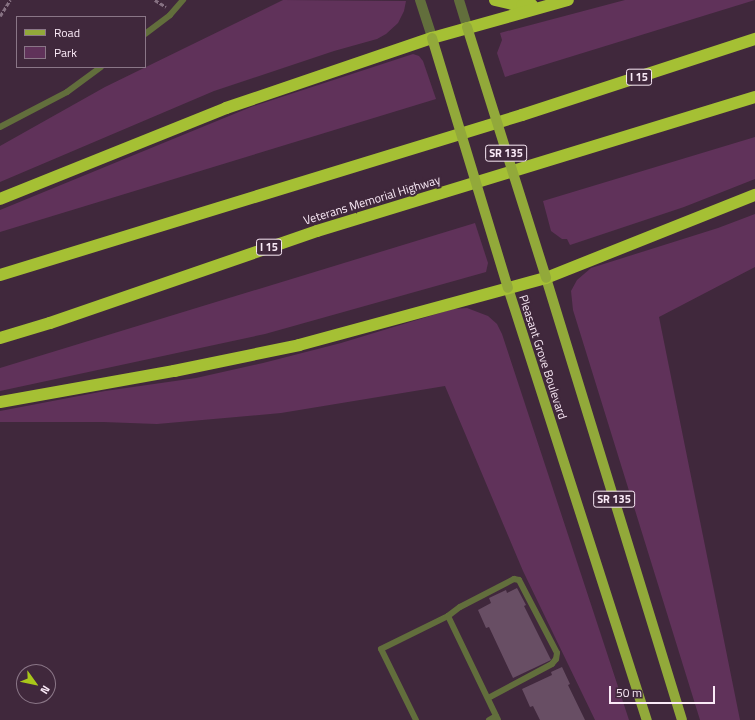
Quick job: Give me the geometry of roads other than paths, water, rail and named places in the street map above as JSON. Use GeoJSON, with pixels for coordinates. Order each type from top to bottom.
{"type":"FeatureCollection","features":[{"type":"Feature","properties":{"kind":"highway"},"geometry":{"type":"LineString","coordinates":[[495,0],[522,6],[547,5]]}},
{"type":"Feature","properties":{"kind":"highway"},"geometry":{"type":"LineString","coordinates":[[0,199],[226,108],[432,38],[568,0]]}},
{"type":"Feature","properties":{"kind":"highway","name":"I 15"},"geometry":{"type":"LineString","coordinates":[[0,275],[522,115],[755,39]]}},
{"type":"Feature","properties":{"kind":"highway","name":"Veterans Memorial Highway"},"geometry":{"type":"LineString","coordinates":[[0,338],[50,323],[317,231],[755,96]]}},
{"type":"Feature","properties":{"kind":"highway"},"geometry":{"type":"LineString","coordinates":[[0,402],[174,371],[299,345],[546,278],[755,195]]}},
{"type":"Feature","properties":{"kind":"main road","name":"Pleasant Grove Boulevard"},"geometry":{"type":"LineString","coordinates":[[467,27],[682,720]]}},
{"type":"Feature","properties":{"kind":"main road","name":"Pleasant Grove Boulevard"},"geometry":{"type":"LineString","coordinates":[[432,38],[508,288],[647,720]]}},
{"type":"Feature","properties":{"kind":"street","name":"Pleasant Grove Boulevard"},"geometry":{"type":"LineString","coordinates":[[420,0],[432,38]]}},
{"type":"Feature","properties":{"kind":"street","name":"Pleasant Grove Boulevard"},"geometry":{"type":"LineString","coordinates":[[459,0],[467,27]]}},
{"type":"Feature","properties":{"kind":"lane"},"geometry":{"type":"LineString","coordinates":[[146,33],[170,15],[183,0]]}},
{"type":"Feature","properties":{"kind":"lane"},"geometry":{"type":"LineString","coordinates":[[0,128],[67,92],[100,68]]}},
{"type":"Feature","properties":{"kind":"lane"},"geometry":{"type":"LineString","coordinates":[[416,720],[381,649],[448,616],[460,606],[514,579],[519,580],[557,653],[556,659],[552,664],[488,698]]}},
{"type":"Feature","properties":{"kind":"lane"},"geometry":{"type":"LineString","coordinates":[[448,616],[497,718],[489,720]]}}]}
